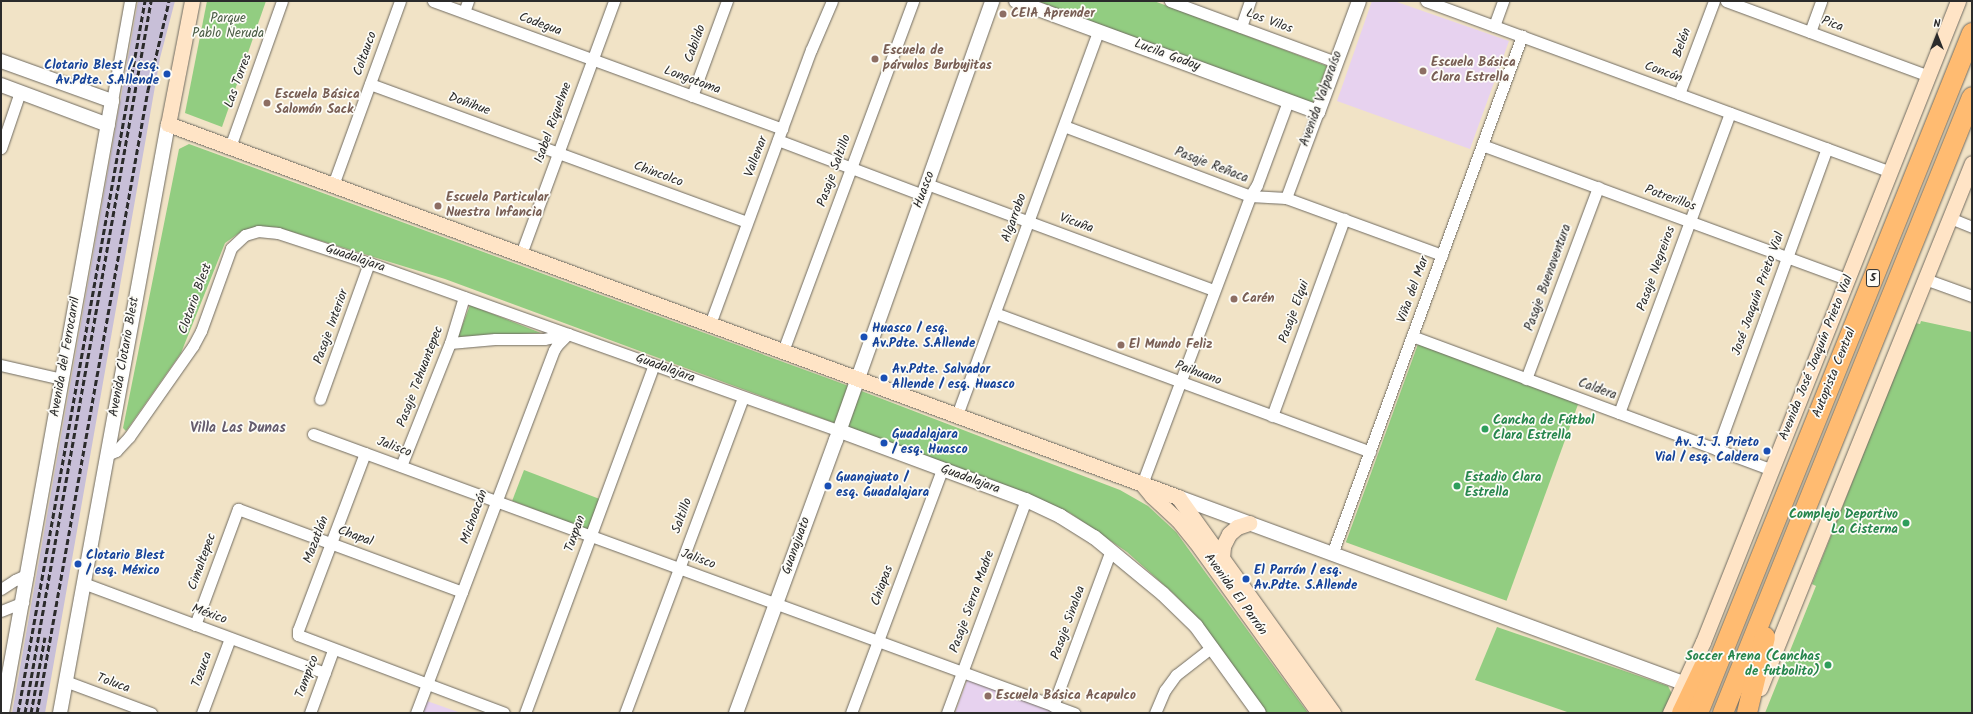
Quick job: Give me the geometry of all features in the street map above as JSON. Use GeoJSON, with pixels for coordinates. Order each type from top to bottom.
{"type":"FeatureCollection","features":[{"type":"Feature","properties":{"kind":"highway","name":"Autopista Central"},"geometry":{"type":"LineString","coordinates":[[1698,713],[1972,33]]}},
{"type":"Feature","properties":{"kind":"highway","name":"Autopista Central"},"geometry":{"type":"LineString","coordinates":[[1723,713],[1972,97]]}},
{"type":"Feature","properties":{"kind":"highway"},"geometry":{"type":"LineString","coordinates":[[1749,713],[1779,573]]}},
{"type":"Feature","properties":{"kind":"highway"},"geometry":{"type":"LineString","coordinates":[[1682,713],[1709,657],[1740,609]]}},
{"type":"Feature","properties":{"kind":"main road","name":"Avenida Clotario Blest"},"geometry":{"type":"LineString","coordinates":[[168,124],[192,1]]}},
{"type":"Feature","properties":{"kind":"main road","name":"Avenida José Joaquín Prieto Vial"},"geometry":{"type":"LineString","coordinates":[[1670,713],[1703,642],[1958,1]]}},
{"type":"Feature","properties":{"kind":"main road"},"geometry":{"type":"LineString","coordinates":[[168,124],[1178,497]]}},
{"type":"Feature","properties":{"kind":"main road"},"geometry":{"type":"LineString","coordinates":[[1749,713],[1972,163]]}},
{"type":"Feature","properties":{"kind":"main road","name":"Avenida El Parrón"},"geometry":{"type":"LineString","coordinates":[[1142,484],[1192,536],[1319,713]]}},
{"type":"Feature","properties":{"kind":"main road","name":"Avenida El Parrón"},"geometry":{"type":"LineString","coordinates":[[1178,497],[1333,713]]}},
{"type":"Feature","properties":{"kind":"main road"},"geometry":{"type":"LineString","coordinates":[[1222,558],[1223,546],[1229,534],[1237,527],[1249,523]]}},
{"type":"Feature","properties":{"kind":"street","name":"Avenida del Ferrocarril"},"geometry":{"type":"LineString","coordinates":[[2,713],[130,1]]}},
{"type":"Feature","properties":{"kind":"street","name":"Las Torres"},"geometry":{"type":"LineString","coordinates":[[230,147],[282,1]]}},
{"type":"Feature","properties":{"kind":"street","name":"Coltauco"},"geometry":{"type":"LineString","coordinates":[[332,185],[400,1]]}},
{"type":"Feature","properties":{"kind":"street","name":"Codegua"},"geometry":{"type":"LineString","coordinates":[[433,1],[593,59]]}},
{"type":"Feature","properties":{"kind":"street"},"geometry":{"type":"LineString","coordinates":[[464,12],[468,1]]}},
{"type":"Feature","properties":{"kind":"street","name":"Isabel Riquelme"},"geometry":{"type":"LineString","coordinates":[[521,254],[614,1]]}},
{"type":"Feature","properties":{"kind":"street","name":"Cabildo"},"geometry":{"type":"LineString","coordinates":[[692,96],[727,1]]}},
{"type":"Feature","properties":{"kind":"street","name":"Vallenar"},"geometry":{"type":"LineString","coordinates":[[710,324],[811,50],[832,1]]}},
{"type":"Feature","properties":{"kind":"street","name":"Pasaje Saltillo"},"geometry":{"type":"LineString","coordinates":[[783,351],[913,1]]}},
{"type":"Feature","properties":{"kind":"street","name":"Huasco"},"geometry":{"type":"LineString","coordinates":[[858,379],[992,1]]}},
{"type":"Feature","properties":{"kind":"street","name":"Los Vilos"},"geometry":{"type":"LineString","coordinates":[[1170,1],[1336,62]]}},
{"type":"Feature","properties":{"kind":"street"},"geometry":{"type":"LineString","coordinates":[[1241,27],[1250,1]]}},
{"type":"Feature","properties":{"kind":"street","name":"Avenida Valparaíso"},"geometry":{"type":"LineString","coordinates":[[1286,198],[1359,1]]}},
{"type":"Feature","properties":{"kind":"street","name":"Concón"},"geometry":{"type":"LineString","coordinates":[[1426,1],[1891,172]]}},
{"type":"Feature","properties":{"kind":"street"},"geometry":{"type":"LineString","coordinates":[[1494,26],[1503,1]]}},
{"type":"Feature","properties":{"kind":"street","name":"Belén"},"geometry":{"type":"LineString","coordinates":[[1679,94],[1714,1]]}},
{"type":"Feature","properties":{"kind":"street","name":"Pica"},"geometry":{"type":"LineString","coordinates":[[1726,1],[1928,76]]}},
{"type":"Feature","properties":{"kind":"street"},"geometry":{"type":"LineString","coordinates":[[1810,32],[1821,1]]}},
{"type":"Feature","properties":{"kind":"street","name":"Lucila Godoy"},"geometry":{"type":"LineString","coordinates":[[1021,2],[1318,112]]}},
{"type":"Feature","properties":{"kind":"street","name":"Algarrobo"},"geometry":{"type":"LineString","coordinates":[[957,415],[1098,31]]}},
{"type":"Feature","properties":{"kind":"street","name":"Viña del Mar"},"geometry":{"type":"LineString","coordinates":[[1332,554],[1522,36]]}},
{"type":"Feature","properties":{"kind":"street","name":"Longotoma"},"geometry":{"type":"LineString","coordinates":[[593,59],[782,129]]}},
{"type":"Feature","properties":{"kind":"street"},"geometry":{"type":"LineString","coordinates":[[1,61],[112,101]]}},
{"type":"Feature","properties":{"kind":"street","name":"Doñihue"},"geometry":{"type":"LineString","coordinates":[[370,84],[558,153]]}},
{"type":"Feature","properties":{"kind":"street"},"geometry":{"type":"LineString","coordinates":[[1,85],[108,125]]}},
{"type":"Feature","properties":{"kind":"street"},"geometry":{"type":"LineString","coordinates":[[1,148],[20,92]]}},
{"type":"Feature","properties":{"kind":"street"},"geometry":{"type":"LineString","coordinates":[[1142,484],[1214,290],[1288,101]]}},
{"type":"Feature","properties":{"kind":"street","name":"Pasaje Negreiros"},"geometry":{"type":"LineString","coordinates":[[1619,413],[1730,113]]}},
{"type":"Feature","properties":{"kind":"street","name":"Avenida Clotario Blest"},"geometry":{"type":"LineString","coordinates":[[60,713],[168,124]]}},
{"type":"Feature","properties":{"kind":"street","name":"Pasaje Reñaca"},"geometry":{"type":"LineString","coordinates":[[1064,126],[1250,196],[1286,198],[1442,255]]}},
{"type":"Feature","properties":{"kind":"street"},"geometry":{"type":"LineString","coordinates":[[778,140],[851,168],[925,189]]}},
{"type":"Feature","properties":{"kind":"street","name":"Potrerillos"},"geometry":{"type":"LineString","coordinates":[[1482,144],[1848,280]]}},
{"type":"Feature","properties":{"kind":"street","name":"José Joaquín Prieto Vial"},"geometry":{"type":"LineString","coordinates":[[1717,450],[1827,148]]}},
{"type":"Feature","properties":{"kind":"street","name":"Chincolco"},"geometry":{"type":"LineString","coordinates":[[558,153],[748,222]]}},
{"type":"Feature","properties":{"kind":"street","name":"Pasaje Buenaventura"},"geometry":{"type":"LineString","coordinates":[[1526,379],[1598,187]]}},
{"type":"Feature","properties":{"kind":"street","name":"Vicuña"},"geometry":{"type":"LineString","coordinates":[[925,189],[1028,221],[1214,290]]}},
{"type":"Feature","properties":{"kind":"street"},"geometry":{"type":"LineString","coordinates":[[1950,218],[1972,227]]}},
{"type":"Feature","properties":{"kind":"street","name":"Pasaje Elqui"},"geometry":{"type":"LineString","coordinates":[[1272,416],[1344,219]]}},
{"type":"Feature","properties":{"kind":"street","name":"Clotario Blest"},"geometry":{"type":"LineString","coordinates":[[107,455],[116,451],[129,437],[193,346],[201,331],[228,254],[235,243],[252,232],[265,231],[278,233]]}},
{"type":"Feature","properties":{"kind":"street","name":"Guadalajara"},"geometry":{"type":"LineString","coordinates":[[278,233],[369,263],[840,431],[1026,500],[1070,522],[1111,550],[1183,613],[1212,647],[1259,713]]}},
{"type":"Feature","properties":{"kind":"street","name":"Pasaje Interior"},"geometry":{"type":"LineString","coordinates":[[320,399],[369,263]]}},
{"type":"Feature","properties":{"kind":"street"},"geometry":{"type":"LineString","coordinates":[[1925,279],[1972,296]]}},
{"type":"Feature","properties":{"kind":"street","name":"Pasaje Tehuantepec"},"geometry":{"type":"LineString","coordinates":[[401,466],[450,343],[464,297]]}},
{"type":"Feature","properties":{"kind":"street","name":"Paihuano"},"geometry":{"type":"LineString","coordinates":[[995,313],[1370,452]]}},
{"type":"Feature","properties":{"kind":"street"},"geometry":{"type":"LineString","coordinates":[[450,343],[495,339],[544,339],[568,334]]}},
{"type":"Feature","properties":{"kind":"street","name":"Michoacán"},"geometry":{"type":"LineString","coordinates":[[416,713],[428,685],[496,500],[554,350],[568,334]]}},
{"type":"Feature","properties":{"kind":"street","name":"Caldera"},"geometry":{"type":"LineString","coordinates":[[1412,336],[1772,470]]}},
{"type":"Feature","properties":{"kind":"street"},"geometry":{"type":"LineString","coordinates":[[1,365],[62,379]]}},
{"type":"Feature","properties":{"kind":"street","name":"Tuxpan"},"geometry":{"type":"LineString","coordinates":[[525,713],[654,365]]}},
{"type":"Feature","properties":{"kind":"street","name":"Guanajuato"},"geometry":{"type":"LineString","coordinates":[[736,713],[858,379]]}},
{"type":"Feature","properties":{"kind":"street","name":"Saltillo"},"geometry":{"type":"LineString","coordinates":[[625,713],[743,397]]}},
{"type":"Feature","properties":{"kind":"street","name":"Jalisco"},"geometry":{"type":"LineString","coordinates":[[313,434],[1074,713]]}},
{"type":"Feature","properties":{"kind":"street","name":"Mazatlán"},"geometry":{"type":"LineString","coordinates":[[333,650],[299,637],[298,630],[365,453]]}},
{"type":"Feature","properties":{"kind":"street","name":"Chiapas"},"geometry":{"type":"LineString","coordinates":[[851,713],[942,469]]}},
{"type":"Feature","properties":{"kind":"street"},"geometry":{"type":"LineString","coordinates":[[1178,497],[1683,683]]}},
{"type":"Feature","properties":{"kind":"street","name":"Pasaje Sierra Madre"},"geometry":{"type":"LineString","coordinates":[[947,713],[1026,500]]}},
{"type":"Feature","properties":{"kind":"street","name":"Chapal"},"geometry":{"type":"LineString","coordinates":[[238,508],[462,592]]}},
{"type":"Feature","properties":{"kind":"street","name":"Cimaltepec"},"geometry":{"type":"LineString","coordinates":[[195,625],[238,508]]}},
{"type":"Feature","properties":{"kind":"street","name":"Pasaje Sinaloa"},"geometry":{"type":"LineString","coordinates":[[1053,706],[1111,550]]}},
{"type":"Feature","properties":{"kind":"street"},"geometry":{"type":"LineString","coordinates":[[1,589],[28,574]]}},
{"type":"Feature","properties":{"kind":"street","name":"México"},"geometry":{"type":"LineString","coordinates":[[83,583],[325,673]]}},
{"type":"Feature","properties":{"kind":"street"},"geometry":{"type":"LineString","coordinates":[[1,611],[23,602]]}},
{"type":"Feature","properties":{"kind":"street","name":"Tozuca"},"geometry":{"type":"LineString","coordinates":[[202,713],[230,638]]}},
{"type":"Feature","properties":{"kind":"street"},"geometry":{"type":"LineString","coordinates":[[1154,713],[1165,690],[1176,675],[1212,647]]}},
{"type":"Feature","properties":{"kind":"street"},"geometry":{"type":"LineString","coordinates":[[333,650],[504,713]]}},
{"type":"Feature","properties":{"kind":"street","name":"Tampico"},"geometry":{"type":"LineString","coordinates":[[310,713],[333,650]]}},
{"type":"Feature","properties":{"kind":"street","name":"Toluca"},"geometry":{"type":"LineString","coordinates":[[65,681],[151,713]]}},
{"type":"Feature","properties":{"kind":"shaded area"},"geometry":{"type":"Polygon","coordinates":[[[138,1],[175,1],[160,58],[45,713],[12,713],[138,1]]]}},
{"type":"Feature","properties":{"kind":"shaded area","name":"Escuela Básica Clara Estrella"},"geometry":{"type":"Polygon","coordinates":[[[1372,1],[1394,1],[1509,41],[1470,149],[1337,101],[1372,1]]]}},
{"type":"Feature","properties":{"kind":"shaded area","name":"Escuela Básica Acapulco"},"geometry":{"type":"Polygon","coordinates":[[[968,678],[1062,713],[955,713],[968,678]]]}},
{"type":"Feature","properties":{"kind":"shaded area"},"geometry":{"type":"Polygon","coordinates":[[[427,701],[461,713],[423,713],[427,701]]]}},
{"type":"Feature","properties":{"kind":"green space","name":"Parque Pablo Neruda"},"geometry":{"type":"Polygon","coordinates":[[[207,1],[266,1],[222,127],[185,113],[207,1]]]}},
{"type":"Feature","properties":{"kind":"green space"},"geometry":{"type":"Polygon","coordinates":[[[1037,1],[1154,1],[1327,66],[1312,105],[1037,1]]]}},
{"type":"Feature","properties":{"kind":"green space"},"geometry":{"type":"Polygon","coordinates":[[[189,144],[838,382],[1120,490],[1148,506],[1176,532],[1308,713],[1266,713],[1196,616],[1173,593],[1127,552],[1070,513],[1029,495],[445,279],[276,227],[259,227],[242,231],[225,243],[181,353],[126,431],[123,428],[179,149],[189,144]]]}},
{"type":"Feature","properties":{"kind":"green space"},"geometry":{"type":"Polygon","coordinates":[[[470,305],[541,333],[458,337],[470,305]]]}},
{"type":"Feature","properties":{"kind":"green space","name":"Complejo Deportivo La Cisterna"},"geometry":{"type":"Polygon","coordinates":[[[1921,321],[1972,332],[1972,713],[1765,713],[1816,586],[1812,584],[1915,323],[1920,324],[1921,321]]]}},
{"type":"Feature","properties":{"kind":"green space","name":"Estadio Clara Estrella"},"geometry":{"type":"Polygon","coordinates":[[[1418,344],[1579,402],[1507,601],[1346,542],[1418,344]]]}},
{"type":"Feature","properties":{"kind":"green space"},"geometry":{"type":"Polygon","coordinates":[[[524,470],[600,499],[588,530],[512,501],[524,470]]]}},
{"type":"Feature","properties":{"kind":"green space"},"geometry":{"type":"Polygon","coordinates":[[[1497,627],[1668,686],[1673,696],[1666,713],[1570,713],[1475,680],[1497,627]]]}},
{"type":"Feature","properties":{"kind":"railway"},"geometry":{"type":"LineString","coordinates":[[18,713],[145,1]]}},
{"type":"Feature","properties":{"kind":"railway"},"geometry":{"type":"LineString","coordinates":[[25,713],[151,1]]}},
{"type":"Feature","properties":{"kind":"railway"},"geometry":{"type":"LineString","coordinates":[[37,713],[148,90],[169,1]]}},
{"type":"Feature","properties":{"kind":"railway"},"geometry":{"type":"LineString","coordinates":[[31,713],[45,637]]}},
{"type":"Feature","properties":{"kind":"place","name":"CEIA Aprender"},"geometry":{"type":"Point","coordinates":[1003,14]}},
{"type":"Feature","properties":{"kind":"place","name":"Escuela de párvulos Burbujitas"},"geometry":{"type":"Point","coordinates":[875,59]}},
{"type":"Feature","properties":{"kind":"place","name":"Escuela Básica Clara Estrella"},"geometry":{"type":"Point","coordinates":[1423,71]}},
{"type":"Feature","properties":{"kind":"place","name":"Clotario Blest / esq. Av.Pdte. S.Allende"},"geometry":{"type":"Point","coordinates":[167,74]}},
{"type":"Feature","properties":{"kind":"place","name":"Escuela Básica Salomón Sack"},"geometry":{"type":"Point","coordinates":[267,103]}},
{"type":"Feature","properties":{"kind":"place","name":"Escuela Particular Nuestra Infancia"},"geometry":{"type":"Point","coordinates":[438,206]}},
{"type":"Feature","properties":{"kind":"place","name":"Carén"},"geometry":{"type":"Point","coordinates":[1234,299]}},
{"type":"Feature","properties":{"kind":"place","name":"Huasco / esq. Av.Pdte. S.Allende"},"geometry":{"type":"Point","coordinates":[864,337]}},
{"type":"Feature","properties":{"kind":"place","name":"El Mundo Feliz"},"geometry":{"type":"Point","coordinates":[1121,345]}},
{"type":"Feature","properties":{"kind":"place","name":"Av.Pdte. Salvador Allende / esq. Huasco"},"geometry":{"type":"Point","coordinates":[884,378]}},
{"type":"Feature","properties":{"kind":"place","name":"Cancha de Fútbol Clara Estrella"},"geometry":{"type":"Point","coordinates":[1485,429]}},
{"type":"Feature","properties":{"kind":"place","name":"Guadalajara / esq. Huasco"},"geometry":{"type":"Point","coordinates":[884,443]}},
{"type":"Feature","properties":{"kind":"place","name":"Av. J. J. Prieto Vial / esq. Caldera"},"geometry":{"type":"Point","coordinates":[1767,451]}},
{"type":"Feature","properties":{"kind":"place","name":"Guanajuato / esq. Guadalajara"},"geometry":{"type":"Point","coordinates":[828,486]}},
{"type":"Feature","properties":{"kind":"place","name":"Estadio Clara Estrella"},"geometry":{"type":"Point","coordinates":[1457,486]}},
{"type":"Feature","properties":{"kind":"place","name":"Complejo Deportivo La Cisterna"},"geometry":{"type":"Point","coordinates":[1906,523]}},
{"type":"Feature","properties":{"kind":"place","name":"Clotario Blest / esq. México"},"geometry":{"type":"Point","coordinates":[78,564]}},
{"type":"Feature","properties":{"kind":"place","name":"El Parrón / esq. Av.Pdte. S.Allende"},"geometry":{"type":"Point","coordinates":[1246,579]}},
{"type":"Feature","properties":{"kind":"place","name":"Soccer Arena (Canchas de futbolito)"},"geometry":{"type":"Point","coordinates":[1828,665]}},
{"type":"Feature","properties":{"kind":"place","name":"Escuela Básica Acapulco"},"geometry":{"type":"Point","coordinates":[988,696]}},
{"type":"Feature","properties":{"kind":"district","name":"Villa Las Dunas"},"geometry":{"type":"Point","coordinates":[238,428]}}]}
